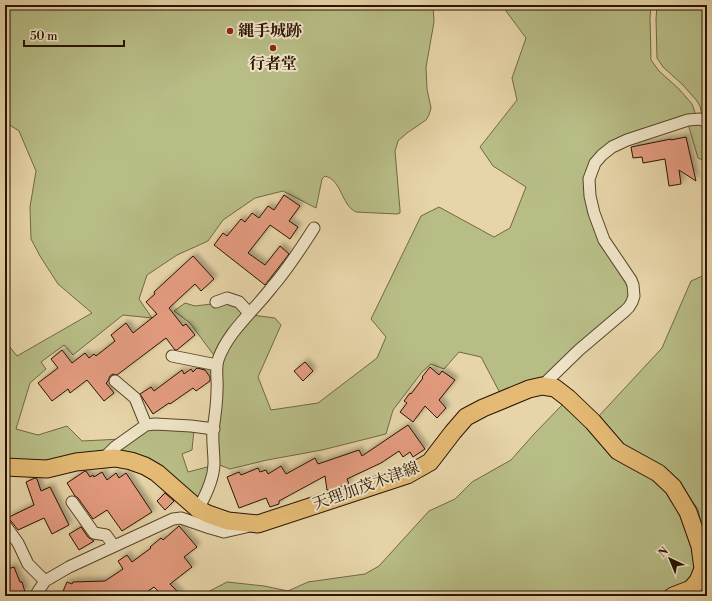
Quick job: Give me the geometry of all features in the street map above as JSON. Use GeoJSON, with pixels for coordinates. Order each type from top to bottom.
{"type":"FeatureCollection","features":[{"type":"Feature","properties":{"kind":"main road","name":"天理加茂木津線"},"geometry":{"type":"LineString","coordinates":[[5,467],[47,469],[76,462],[115,458],[131,461],[157,472],[198,509],[208,514],[228,521],[258,524],[407,475],[430,462],[466,418],[483,408],[529,389],[542,386]]}},
{"type":"Feature","properties":{"kind":"main road"},"geometry":{"type":"LineString","coordinates":[[542,386],[555,388],[568,398],[593,422],[618,451],[658,473],[673,487],[688,512],[700,546],[703,570],[698,582],[691,589],[673,596]]}},
{"type":"Feature","properties":{"kind":"street"},"geometry":{"type":"LineString","coordinates":[[542,386],[579,350],[625,311],[632,302],[634,296],[631,280],[604,240],[594,213],[590,196],[589,178],[595,163],[612,147],[627,140],[688,120],[700,119],[707,122]]}},
{"type":"Feature","properties":{"kind":"street"},"geometry":{"type":"LineString","coordinates":[[198,509],[205,497],[213,475],[217,365],[226,343],[272,288],[314,228]]}},
{"type":"Feature","properties":{"kind":"street"},"geometry":{"type":"LineString","coordinates":[[216,302],[227,298],[240,302],[250,313]]}},
{"type":"Feature","properties":{"kind":"street"},"geometry":{"type":"LineString","coordinates":[[172,356],[217,365]]}},
{"type":"Feature","properties":{"kind":"street"},"geometry":{"type":"LineString","coordinates":[[115,381],[135,398],[146,425]]}},
{"type":"Feature","properties":{"kind":"street"},"geometry":{"type":"LineString","coordinates":[[102,460],[115,447],[146,425],[191,426],[214,429]]}},
{"type":"Feature","properties":{"kind":"street"},"geometry":{"type":"LineString","coordinates":[[72,502],[94,532],[106,535],[114,546]]}},
{"type":"Feature","properties":{"kind":"street"},"geometry":{"type":"LineString","coordinates":[[35,596],[44,581],[69,567],[173,519],[181,518],[224,532],[258,524]]}},
{"type":"Feature","properties":{"kind":"street"},"geometry":{"type":"LineString","coordinates":[[5,525],[18,543],[28,564],[44,581]]}},
{"type":"Feature","properties":{"kind":"green space"},"geometry":{"type":"Polygon","coordinates":[[[5,5],[433,5],[434,22],[426,67],[427,89],[431,108],[426,120],[398,141],[395,151],[400,213],[356,212],[347,204],[335,182],[331,178],[325,176],[322,179],[316,208],[283,191],[255,198],[223,220],[208,241],[177,255],[147,275],[139,299],[152,318],[123,315],[73,355],[64,345],[41,362],[46,369],[30,383],[16,429],[38,435],[67,426],[82,441],[121,439],[105,453],[47,462],[5,462],[5,341],[17,356],[92,313],[58,284],[31,239],[30,207],[36,171],[19,131],[5,122],[5,5]]]}},
{"type":"Feature","properties":{"kind":"green space"},"geometry":{"type":"Polygon","coordinates":[[[505,5],[651,5],[651,60],[659,71],[679,89],[692,104],[696,115],[599,152],[586,196],[628,281],[630,291],[626,305],[543,377],[500,393],[481,357],[459,352],[444,369],[431,364],[422,372],[393,410],[386,434],[322,450],[267,460],[230,469],[217,464],[220,366],[229,344],[252,315],[275,318],[281,325],[258,377],[271,410],[318,403],[377,358],[386,337],[371,319],[421,216],[439,207],[494,237],[510,228],[526,187],[493,166],[480,147],[517,100],[512,78],[526,38],[506,11],[505,5]]]}},
{"type":"Feature","properties":{"kind":"green space"},"geometry":{"type":"Polygon","coordinates":[[[657,5],[707,5],[707,118],[702,116],[700,106],[697,101],[683,85],[663,67],[657,58],[657,5]]]}},
{"type":"Feature","properties":{"kind":"green space"},"geometry":{"type":"Polygon","coordinates":[[[699,123],[707,127],[707,162],[698,158],[688,124],[699,123]]]}},
{"type":"Feature","properties":{"kind":"green space"},"geometry":{"type":"Polygon","coordinates":[[[707,274],[707,551],[698,509],[678,483],[630,451],[597,418],[662,348],[691,281],[707,274]]]}},
{"type":"Feature","properties":{"kind":"green space"},"geometry":{"type":"Polygon","coordinates":[[[185,303],[195,306],[220,303],[233,304],[245,314],[216,358],[190,323],[174,311],[185,303]]]}},
{"type":"Feature","properties":{"kind":"green space"},"geometry":{"type":"Polygon","coordinates":[[[563,404],[613,457],[653,480],[667,492],[681,516],[692,548],[695,568],[687,582],[652,596],[202,596],[227,582],[264,586],[288,591],[308,582],[365,574],[379,566],[429,511],[455,499],[472,482],[511,460],[563,404]]]}},
{"type":"Feature","properties":{"kind":"green space"},"geometry":{"type":"Polygon","coordinates":[[[147,428],[194,429],[192,450],[182,454],[188,472],[211,466],[203,496],[195,496],[117,451],[147,428]]]}},
{"type":"Feature","properties":{"kind":"building"},"geometry":{"type":"Polygon","coordinates":[[[686,137],[696,181],[679,170],[681,184],[669,186],[665,159],[643,163],[642,157],[633,158],[631,147],[686,137]]]}},
{"type":"Feature","properties":{"kind":"building"},"geometry":{"type":"Polygon","coordinates":[[[284,195],[300,206],[289,221],[298,227],[290,239],[270,225],[248,253],[265,265],[280,246],[289,254],[265,285],[214,245],[223,233],[227,236],[241,219],[245,222],[252,213],[259,218],[268,206],[274,210],[284,195]]]}},
{"type":"Feature","properties":{"kind":"building"},"geometry":{"type":"Polygon","coordinates":[[[193,256],[214,279],[201,291],[195,284],[169,308],[183,326],[186,324],[195,335],[177,350],[175,350],[166,338],[117,375],[113,374],[110,376],[106,383],[114,393],[104,401],[87,380],[70,393],[68,389],[52,401],[38,383],[58,368],[51,359],[62,350],[72,363],[85,353],[89,358],[94,354],[96,356],[115,341],[111,335],[126,323],[133,333],[157,314],[146,302],[155,294],[154,292],[193,256]]]}},
{"type":"Feature","properties":{"kind":"building"},"geometry":{"type":"Polygon","coordinates":[[[305,362],[313,371],[303,381],[294,371],[305,362]]]}},
{"type":"Feature","properties":{"kind":"building"},"geometry":{"type":"Polygon","coordinates":[[[430,367],[439,375],[442,371],[455,380],[439,400],[446,408],[437,418],[425,406],[413,422],[400,412],[407,403],[404,401],[410,393],[411,394],[430,367]]]}},
{"type":"Feature","properties":{"kind":"building"},"geometry":{"type":"Polygon","coordinates":[[[197,368],[205,370],[210,377],[210,381],[196,391],[193,388],[153,414],[140,394],[151,387],[154,391],[182,370],[184,374],[191,369],[193,372],[197,368]]]}},
{"type":"Feature","properties":{"kind":"building"},"geometry":{"type":"Polygon","coordinates":[[[408,425],[425,449],[413,457],[410,452],[403,457],[399,451],[381,463],[347,479],[349,484],[330,490],[327,490],[325,476],[279,501],[279,504],[270,507],[266,498],[239,508],[227,477],[239,472],[241,475],[258,468],[260,472],[266,470],[268,474],[281,466],[286,474],[315,458],[318,464],[359,450],[362,456],[408,425]]]}},
{"type":"Feature","properties":{"kind":"building"},"geometry":{"type":"Polygon","coordinates":[[[85,471],[90,477],[93,475],[94,477],[102,472],[107,480],[116,473],[119,478],[126,473],[152,512],[122,531],[107,510],[93,519],[67,483],[85,471]]]}},
{"type":"Feature","properties":{"kind":"building"},"geometry":{"type":"Polygon","coordinates":[[[35,478],[37,479],[41,491],[50,487],[69,525],[52,534],[44,518],[18,530],[7,518],[34,505],[26,482],[35,478]]]}},
{"type":"Feature","properties":{"kind":"building"},"geometry":{"type":"Polygon","coordinates":[[[165,493],[174,501],[165,510],[157,501],[165,493]]]}},
{"type":"Feature","properties":{"kind":"building"},"geometry":{"type":"Polygon","coordinates":[[[179,526],[197,547],[184,557],[192,567],[170,584],[182,596],[163,596],[154,587],[141,596],[61,596],[67,582],[72,584],[73,582],[105,581],[123,569],[118,561],[127,555],[132,562],[151,548],[150,547],[161,538],[163,540],[179,526]]]}},
{"type":"Feature","properties":{"kind":"building"},"geometry":{"type":"Polygon","coordinates":[[[81,527],[88,537],[94,541],[79,550],[69,534],[81,527]]]}},
{"type":"Feature","properties":{"kind":"building"},"geometry":{"type":"Polygon","coordinates":[[[14,567],[20,582],[22,582],[25,592],[16,596],[5,596],[5,570],[14,567]]]}},
{"type":"Feature","properties":{"kind":"place","name":"縄手城跡"},"geometry":{"type":"Point","coordinates":[230,31]}},
{"type":"Feature","properties":{"kind":"place","name":"行者堂"},"geometry":{"type":"Point","coordinates":[273,48]}}]}
